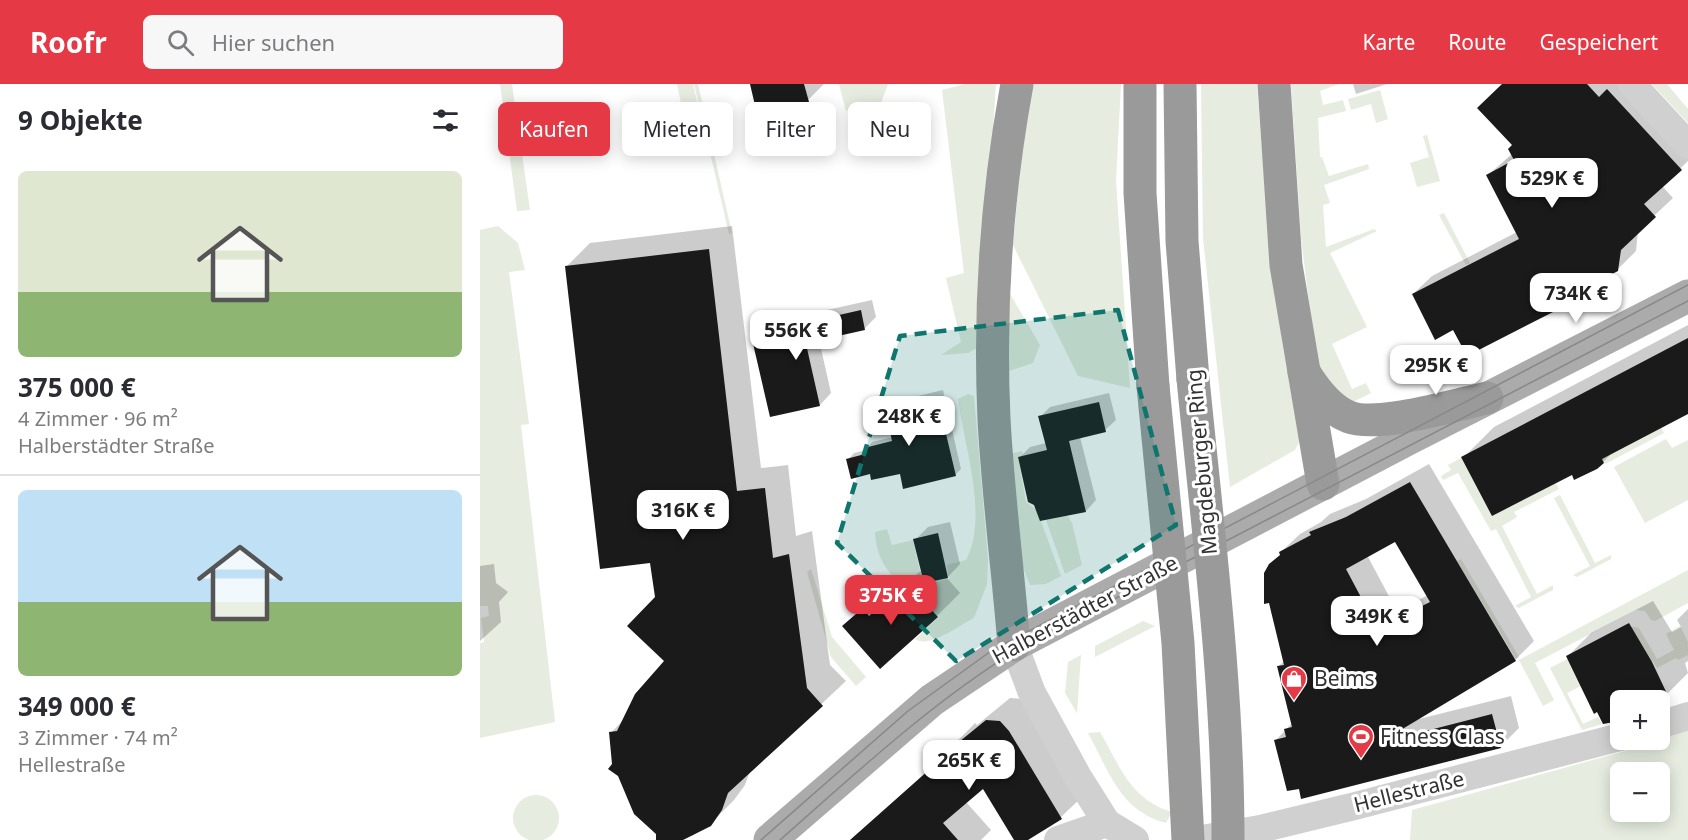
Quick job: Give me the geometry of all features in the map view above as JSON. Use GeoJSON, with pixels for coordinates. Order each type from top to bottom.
{"type":"FeatureCollection","features":[{"type":"Feature","properties":{"kind":"highway"},"geometry":{"type":"LineString","coordinates":[[1014,645],[995,429],[993,357],[1002,192],[1017,84]]}},
{"type":"Feature","properties":{"kind":"highway","name":"Magdeburger Ring"},"geometry":{"type":"LineString","coordinates":[[1140,84],[1140,193],[1153,386],[1178,643],[1188,840]]}},
{"type":"Feature","properties":{"kind":"highway","name":"Magdeburger Ring"},"geometry":{"type":"LineString","coordinates":[[1180,84],[1181,231],[1218,637],[1226,747],[1228,840]]}},
{"type":"Feature","properties":{"kind":"highway"},"geometry":{"type":"LineString","coordinates":[[1274,84],[1282,224],[1302,369],[1323,484]]}},
{"type":"Feature","properties":{"kind":"highway"},"geometry":{"type":"LineString","coordinates":[[1302,369],[1328,403],[1342,413],[1359,419],[1378,419],[1430,411],[1487,398]]}},
{"type":"Feature","properties":{"kind":"main road","name":"Halberstädter Straße"},"geometry":{"type":"LineString","coordinates":[[770,840],[926,705],[1014,645],[1487,398],[1688,296]]}},
{"type":"Feature","properties":{"kind":"street"},"geometry":{"type":"LineString","coordinates":[[1632,84],[1688,145]]}},
{"type":"Feature","properties":{"kind":"street"},"geometry":{"type":"LineString","coordinates":[[1014,645],[1032,693],[1107,824],[1135,840]]}},
{"type":"Feature","properties":{"kind":"street"},"geometry":{"type":"LineString","coordinates":[[1670,722],[1688,716]]}},
{"type":"Feature","properties":{"kind":"street","name":"Hellestraße"},"geometry":{"type":"LineString","coordinates":[[1196,840],[1260,829],[1355,806],[1610,739]]}},
{"type":"Feature","properties":{"kind":"street"},"geometry":{"type":"LineString","coordinates":[[1058,840],[1107,824]]}},
{"type":"Feature","properties":{"kind":"highlighted area"},"geometry":{"type":"Polygon","coordinates":[[[1118,310],[1176,525],[956,661],[837,543],[900,336],[1118,310]]]}},
{"type":"Feature","properties":{"kind":"shaded area"},"geometry":{"type":"Polygon","coordinates":[[[500,84],[512,84],[515,102],[502,102],[500,84]]]}},
{"type":"Feature","properties":{"kind":"shaded area"},"geometry":{"type":"Polygon","coordinates":[[[677,84],[693,84],[697,102],[681,102],[677,84]]]}},
{"type":"Feature","properties":{"kind":"shaded area"},"geometry":{"type":"Polygon","coordinates":[[[694,84],[698,84],[702,102],[698,102],[694,84]]]}},
{"type":"Feature","properties":{"kind":"shaded area"},"geometry":{"type":"Polygon","coordinates":[[[839,84],[888,84],[881,102],[848,102],[848,111],[846,111],[839,84]]]}},
{"type":"Feature","properties":{"kind":"shaded area"},"geometry":{"type":"Polygon","coordinates":[[[965,84],[996,84],[979,347],[968,353],[941,355],[961,342],[946,278],[964,273],[942,90],[965,84]]]}},
{"type":"Feature","properties":{"kind":"shaded area"},"geometry":{"type":"Polygon","coordinates":[[[1032,84],[1121,84],[1116,181],[1130,388],[1078,376],[1013,245],[1022,146],[1032,84]]]}},
{"type":"Feature","properties":{"kind":"shaded area"},"geometry":{"type":"Polygon","coordinates":[[[1201,84],[1257,84],[1270,256],[1283,348],[1300,440],[1295,450],[1230,487],[1203,238],[1201,84]]]}},
{"type":"Feature","properties":{"kind":"shaded area"},"geometry":{"type":"Polygon","coordinates":[[[1291,84],[1339,84],[1320,91],[1323,105],[1343,100],[1346,111],[1318,118],[1320,157],[1322,157],[1329,176],[1368,164],[1369,169],[1324,185],[1330,203],[1323,205],[1326,247],[1374,229],[1377,231],[1330,253],[1367,327],[1332,344],[1352,389],[1366,383],[1371,393],[1351,403],[1326,383],[1316,359],[1301,238],[1291,84]]]}},
{"type":"Feature","properties":{"kind":"shaded area"},"geometry":{"type":"Polygon","coordinates":[[[1652,84],[1667,84],[1688,109],[1688,123],[1652,84]]]}},
{"type":"Feature","properties":{"kind":"shaded area"},"geometry":{"type":"Polygon","coordinates":[[[1380,90],[1388,119],[1376,123],[1371,104],[1351,110],[1348,99],[1380,90]]]}},
{"type":"Feature","properties":{"kind":"shaded area"},"geometry":{"type":"Polygon","coordinates":[[[1427,135],[1440,181],[1417,187],[1410,163],[1429,157],[1423,136],[1427,135]]]}},
{"type":"Feature","properties":{"kind":"shaded area"},"geometry":{"type":"Polygon","coordinates":[[[510,156],[522,156],[530,210],[517,211],[510,156]]]}},
{"type":"Feature","properties":{"kind":"shaded area"},"geometry":{"type":"Polygon","coordinates":[[[711,156],[714,156],[732,233],[729,234],[711,156]]]}},
{"type":"Feature","properties":{"kind":"shaded area"},"geometry":{"type":"Polygon","coordinates":[[[1444,213],[1470,263],[1466,265],[1439,215],[1444,213]]]}},
{"type":"Feature","properties":{"kind":"shaded area"},"geometry":{"type":"Polygon","coordinates":[[[498,226],[518,243],[525,270],[509,272],[529,424],[521,425],[555,722],[480,738],[480,643],[484,642],[481,618],[489,616],[488,606],[480,606],[480,230],[498,226]]]}},
{"type":"Feature","properties":{"kind":"shaded area"},"geometry":{"type":"Polygon","coordinates":[[[1009,292],[1040,345],[1033,363],[1009,371],[1009,292]]]}},
{"type":"Feature","properties":{"kind":"shaded area"},"geometry":{"type":"Polygon","coordinates":[[[1432,348],[1437,358],[1409,373],[1403,363],[1432,348]]]}},
{"type":"Feature","properties":{"kind":"shaded area"},"geometry":{"type":"Polygon","coordinates":[[[968,394],[974,396],[988,560],[987,584],[974,618],[936,639],[921,641],[915,639],[939,617],[908,583],[902,587],[891,575],[877,548],[875,532],[887,529],[892,545],[913,540],[923,585],[949,579],[947,565],[966,560],[973,543],[975,503],[958,399],[968,394]]]}},
{"type":"Feature","properties":{"kind":"shaded area"},"geometry":{"type":"Polygon","coordinates":[[[1653,413],[1664,433],[1605,464],[1600,455],[1653,413]]]}},
{"type":"Feature","properties":{"kind":"shaded area"},"geometry":{"type":"Polygon","coordinates":[[[1666,439],[1672,448],[1688,440],[1688,500],[1645,523],[1614,467],[1666,439]]]}},
{"type":"Feature","properties":{"kind":"shaded area"},"geometry":{"type":"Polygon","coordinates":[[[1022,451],[1023,455],[1018,457],[1026,502],[1037,510],[1061,576],[1046,584],[1030,585],[1020,560],[1009,454],[1022,451]]]}},
{"type":"Feature","properties":{"kind":"shaded area"},"geometry":{"type":"Polygon","coordinates":[[[1465,456],[1554,479],[1559,489],[1514,512],[1517,517],[1502,526],[1537,594],[1553,585],[1553,590],[1519,608],[1515,606],[1531,597],[1496,529],[1491,531],[1458,473],[1443,480],[1441,476],[1451,470],[1448,465],[1465,456]]]}},
{"type":"Feature","properties":{"kind":"shaded area"},"geometry":{"type":"Polygon","coordinates":[[[1560,495],[1595,563],[1611,555],[1611,559],[1577,577],[1573,575],[1590,566],[1554,498],[1560,495]]]}},
{"type":"Feature","properties":{"kind":"shaded area"},"geometry":{"type":"Polygon","coordinates":[[[1067,515],[1072,523],[1082,565],[1065,574],[1046,520],[1067,515]]]}},
{"type":"Feature","properties":{"kind":"shaded area"},"geometry":{"type":"Polygon","coordinates":[[[1461,559],[1519,657],[1516,659],[1457,561],[1461,559]]]}},
{"type":"Feature","properties":{"kind":"shaded area"},"geometry":{"type":"Polygon","coordinates":[[[811,569],[832,637],[866,677],[856,686],[831,657],[807,572],[811,569]]]}},
{"type":"Feature","properties":{"kind":"shaded area"},"geometry":{"type":"Polygon","coordinates":[[[1688,570],[1688,603],[1655,621],[1651,620],[1645,611],[1636,610],[1535,663],[1554,700],[1543,706],[1519,660],[1688,570]]]}},
{"type":"Feature","properties":{"kind":"shaded area"},"geometry":{"type":"Polygon","coordinates":[[[1143,621],[1155,626],[1095,657],[1095,646],[1143,621]]]}},
{"type":"Feature","properties":{"kind":"shaded area"},"geometry":{"type":"Polygon","coordinates":[[[1629,626],[1639,628],[1657,659],[1674,650],[1666,634],[1680,626],[1688,642],[1688,655],[1678,660],[1676,658],[1657,668],[1653,661],[1648,664],[1629,626]]]}},
{"type":"Feature","properties":{"kind":"shaded area"},"geometry":{"type":"Polygon","coordinates":[[[1081,655],[1077,713],[1065,693],[1068,662],[1081,655]]]}},
{"type":"Feature","properties":{"kind":"shaded area"},"geometry":{"type":"Polygon","coordinates":[[[1569,658],[1583,685],[1567,693],[1583,724],[1598,717],[1602,724],[1582,730],[1550,668],[1569,658]]]}},
{"type":"Feature","properties":{"kind":"shaded area"},"geometry":{"type":"Polygon","coordinates":[[[1688,730],[1688,840],[1410,840],[1412,810],[1627,750],[1670,750],[1670,736],[1688,730]]]}},
{"type":"Feature","properties":{"kind":"shaded area"},"geometry":{"type":"Polygon","coordinates":[[[1100,732],[1121,770],[1136,790],[1146,799],[1172,812],[1166,823],[1137,809],[1118,788],[1088,733],[1100,732]]]}},
{"type":"Feature","properties":{"kind":"shaded area"},"geometry":{"type":"Polygon","coordinates":[[[536,795],[552,802],[559,818],[552,834],[536,841],[520,834],[513,818],[520,802],[536,795]]]}},
{"type":"Feature","properties":{"kind":"building"},"geometry":{"type":"Polygon","coordinates":[[[750,84],[804,84],[809,102],[754,102],[750,84]]]}},
{"type":"Feature","properties":{"kind":"building"},"geometry":{"type":"Polygon","coordinates":[[[1502,84],[1587,84],[1599,97],[1607,89],[1682,170],[1644,204],[1656,217],[1621,250],[1618,271],[1552,305],[1555,311],[1467,356],[1453,330],[1435,340],[1412,294],[1519,239],[1486,175],[1514,160],[1508,149],[1512,145],[1477,108],[1502,84]]]}},
{"type":"Feature","properties":{"kind":"building"},"geometry":{"type":"Polygon","coordinates":[[[709,249],[737,491],[765,488],[773,558],[789,554],[807,688],[823,706],[728,793],[722,810],[711,826],[683,840],[656,840],[656,834],[634,814],[618,776],[608,769],[612,764],[609,732],[617,731],[635,694],[664,661],[627,626],[655,597],[650,563],[600,569],[565,266],[709,249]]]}},
{"type":"Feature","properties":{"kind":"building"},"geometry":{"type":"Polygon","coordinates":[[[861,310],[865,330],[829,338],[804,335],[820,406],[770,417],[751,335],[861,310]]]}},
{"type":"Feature","properties":{"kind":"building"},"geometry":{"type":"Polygon","coordinates":[[[1688,338],[1688,414],[1602,459],[1604,463],[1597,469],[1574,480],[1572,475],[1492,516],[1461,457],[1688,338]]]}},
{"type":"Feature","properties":{"kind":"building"},"geometry":{"type":"Polygon","coordinates":[[[937,396],[956,476],[903,489],[900,474],[871,480],[870,474],[851,479],[846,459],[865,454],[864,448],[892,441],[885,407],[937,396]]]}},
{"type":"Feature","properties":{"kind":"building"},"geometry":{"type":"Polygon","coordinates":[[[1099,402],[1106,432],[1069,441],[1086,512],[1040,521],[1034,505],[1028,502],[1018,457],[1047,450],[1038,416],[1099,402]]]}},
{"type":"Feature","properties":{"kind":"building"},"geometry":{"type":"Polygon","coordinates":[[[1410,482],[1516,661],[1379,743],[1492,714],[1501,748],[1301,799],[1299,789],[1287,791],[1274,740],[1286,737],[1284,729],[1292,727],[1277,666],[1284,665],[1269,603],[1264,604],[1264,573],[1269,564],[1280,555],[1279,552],[1311,535],[1309,532],[1346,517],[1410,482]],[[1395,542],[1346,569],[1372,618],[1377,615],[1382,626],[1430,602],[1395,542]]]}},
{"type":"Feature","properties":{"kind":"building"},"geometry":{"type":"Polygon","coordinates":[[[938,533],[948,578],[924,583],[913,539],[938,533]]]}},
{"type":"Feature","properties":{"kind":"building"},"geometry":{"type":"Polygon","coordinates":[[[908,584],[938,617],[880,669],[842,626],[863,608],[869,616],[908,584]]]}},
{"type":"Feature","properties":{"kind":"building"},"geometry":{"type":"Polygon","coordinates":[[[1629,623],[1665,690],[1610,690],[1610,723],[1603,724],[1597,712],[1594,714],[1566,656],[1629,623]]]}},
{"type":"Feature","properties":{"kind":"building"},"geometry":{"type":"Polygon","coordinates":[[[986,720],[1000,721],[1009,731],[1062,819],[1028,840],[1014,840],[983,789],[943,823],[958,840],[850,840],[930,769],[927,766],[952,744],[954,746],[986,720]]]}},
{"type":"Feature","properties":{"kind":"tram line"},"geometry":{"type":"LineString","coordinates":[[761,840],[908,711],[991,651],[1688,285]]}},
{"type":"Feature","properties":{"kind":"tram line"},"geometry":{"type":"LineString","coordinates":[[780,840],[926,715],[956,691],[1020,648],[1688,301]]}},
{"type":"Feature","properties":{"kind":"place","name":"Beims"},"geometry":{"type":"Point","coordinates":[1294,702]}},
{"type":"Feature","properties":{"kind":"place","name":"Fitness Class"},"geometry":{"type":"Point","coordinates":[1361,760]}}]}
